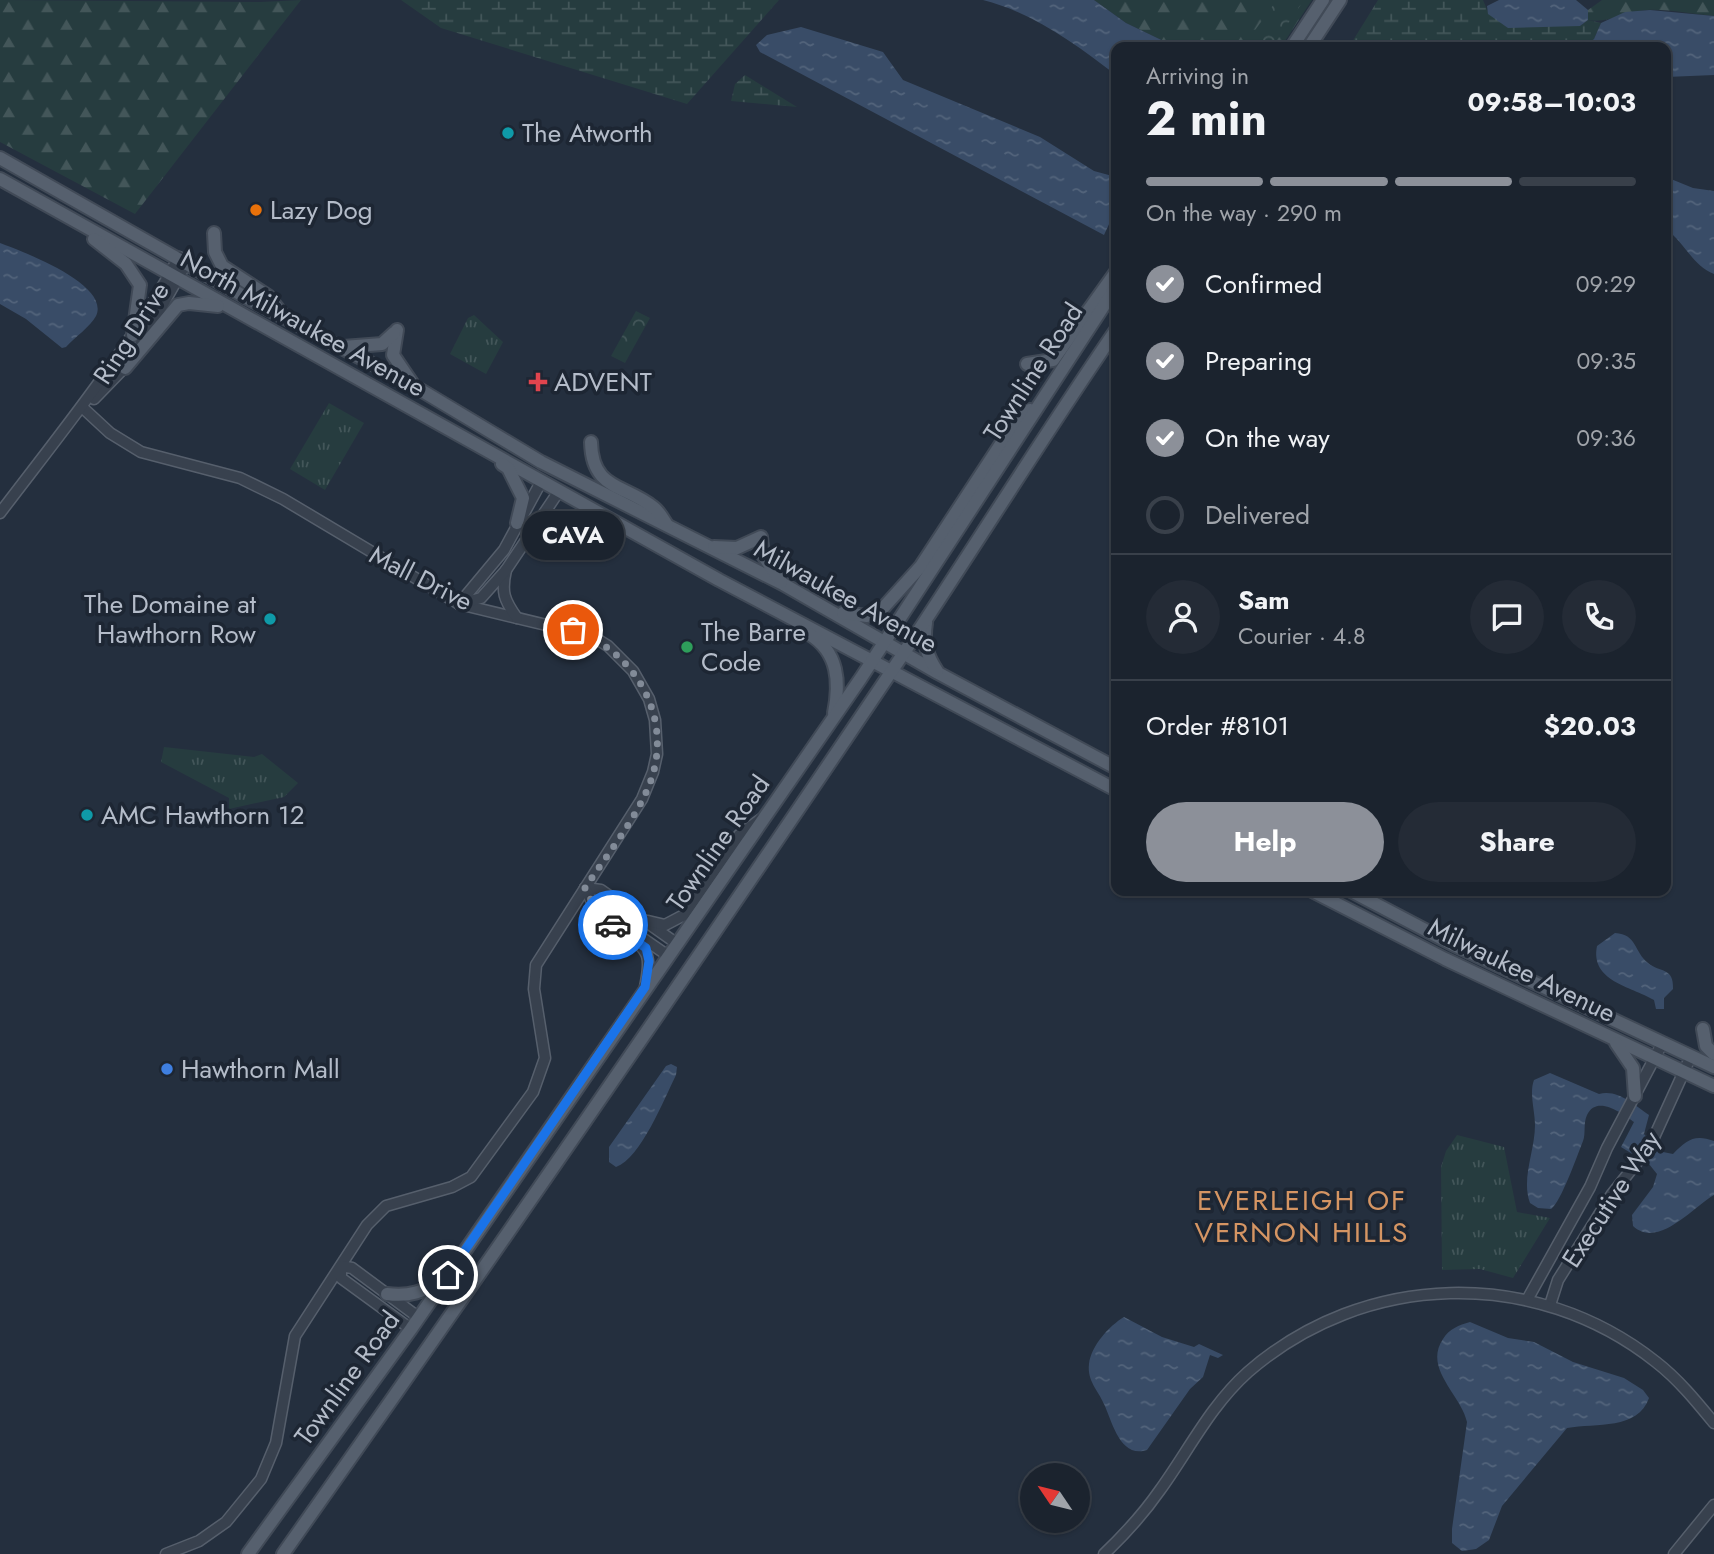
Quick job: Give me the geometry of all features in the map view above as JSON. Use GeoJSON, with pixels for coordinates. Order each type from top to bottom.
{"type":"FeatureCollection","features":[{"type":"Feature","properties":{"kind":"main road"},"geometry":{"type":"LineString","coordinates":[[1295,42],[1323,0]]}},
{"type":"Feature","properties":{"kind":"main road"},"geometry":{"type":"LineString","coordinates":[[1312,42],[1340,0]]}},
{"type":"Feature","properties":{"kind":"main road","name":"North Milwaukee Avenue"},"geometry":{"type":"LineString","coordinates":[[0,158],[284,318],[414,386],[551,467]]}},
{"type":"Feature","properties":{"kind":"main road","name":"North Milwaukee Avenue"},"geometry":{"type":"LineString","coordinates":[[0,179],[584,505]]}},
{"type":"Feature","properties":{"kind":"main road"},"geometry":{"type":"LineString","coordinates":[[67,217],[126,264],[140,285],[133,335]]}},
{"type":"Feature","properties":{"kind":"main road"},"geometry":{"type":"LineString","coordinates":[[214,233],[215,252],[222,267],[268,296],[284,318]]}},
{"type":"Feature","properties":{"kind":"main road"},"geometry":{"type":"LineString","coordinates":[[1027,364],[1053,360],[1111,279]]}},
{"type":"Feature","properties":{"kind":"main road","name":"Townline Road"},"geometry":{"type":"LineString","coordinates":[[248,1554],[415,1323],[832,720],[1111,295]]}},
{"type":"Feature","properties":{"kind":"main road"},"geometry":{"type":"LineString","coordinates":[[125,368],[169,314],[181,305],[189,303],[222,307],[266,329]]}},
{"type":"Feature","properties":{"kind":"main road"},"geometry":{"type":"LineString","coordinates":[[342,347],[382,344],[397,330],[392,344],[393,355],[414,386]]}},
{"type":"Feature","properties":{"kind":"main road","name":"Townline Road"},"geometry":{"type":"LineString","coordinates":[[283,1554],[416,1366],[891,672],[1072,392],[1111,337]]}},
{"type":"Feature","properties":{"kind":"main road"},"geometry":{"type":"LineString","coordinates":[[832,611],[867,616],[884,607],[921,566],[1016,421],[1039,404]]}},
{"type":"Feature","properties":{"kind":"main road"},"geometry":{"type":"LineString","coordinates":[[591,442],[594,466],[605,481],[655,508],[669,528]]}},
{"type":"Feature","properties":{"kind":"main road"},"geometry":{"type":"LineString","coordinates":[[485,450],[508,468],[523,498],[517,523]]}},
{"type":"Feature","properties":{"kind":"main road","name":"Milwaukee Avenue"},"geometry":{"type":"LineString","coordinates":[[551,467],[783,584],[902,653],[1111,765]]}},
{"type":"Feature","properties":{"kind":"main road","name":"Milwaukee Avenue"},"geometry":{"type":"LineString","coordinates":[[584,505],[719,580],[1111,787]]}},
{"type":"Feature","properties":{"kind":"main road"},"geometry":{"type":"LineString","coordinates":[[706,546],[737,548],[761,537],[762,555],[783,584]]}},
{"type":"Feature","properties":{"kind":"main road"},"geometry":{"type":"LineString","coordinates":[[719,580],[818,639],[838,670],[838,693],[832,720]]}},
{"type":"Feature","properties":{"kind":"main road"},"geometry":{"type":"LineString","coordinates":[[926,619],[923,639],[927,657],[939,673]]}},
{"type":"Feature","properties":{"kind":"main road","name":"Milwaukee Avenue"},"geometry":{"type":"LineString","coordinates":[[1322,896],[1445,959],[1714,1086]]}},
{"type":"Feature","properties":{"kind":"main road","name":"Milwaukee Avenue"},"geometry":{"type":"LineString","coordinates":[[1361,896],[1452,944],[1714,1067]]}},
{"type":"Feature","properties":{"kind":"main road"},"geometry":{"type":"LineString","coordinates":[[1703,1029],[1706,1046],[1714,1054]]}},
{"type":"Feature","properties":{"kind":"main road"},"geometry":{"type":"LineString","coordinates":[[1611,1038],[1633,1068],[1634,1097]]}},
{"type":"Feature","properties":{"kind":"main road"},"geometry":{"type":"LineString","coordinates":[[387,1294],[403,1296],[424,1291],[448,1275]]}},
{"type":"Feature","properties":{"kind":"street","name":"Ring Drive"},"geometry":{"type":"LineString","coordinates":[[83,408],[125,368],[183,260]]}},
{"type":"Feature","properties":{"kind":"street","name":"Ring Drive"},"geometry":{"type":"LineString","coordinates":[[0,513],[83,408],[173,277]]}},
{"type":"Feature","properties":{"kind":"street","name":"Mall Drive"},"geometry":{"type":"LineString","coordinates":[[83,408],[110,433],[141,452],[240,478],[283,499],[459,604],[573,630],[608,646],[639,679],[653,709],[657,754],[647,789],[536,965],[534,989],[544,1058],[533,1091],[471,1177],[452,1187],[401,1200],[379,1211],[295,1336],[276,1443],[261,1479],[226,1522],[199,1541],[166,1554]]}},
{"type":"Feature","properties":{"kind":"street"},"geometry":{"type":"LineString","coordinates":[[459,604],[504,550],[541,482]]}},
{"type":"Feature","properties":{"kind":"street"},"geometry":{"type":"LineString","coordinates":[[459,604],[481,598],[506,570],[559,491]]}},
{"type":"Feature","properties":{"kind":"street"},"geometry":{"type":"LineString","coordinates":[[506,570],[502,588],[504,600],[517,618]]}},
{"type":"Feature","properties":{"kind":"street"},"geometry":{"type":"LineString","coordinates":[[585,888],[601,890],[648,921],[666,925],[684,915],[739,835],[764,817]]}},
{"type":"Feature","properties":{"kind":"street"},"geometry":{"type":"LineString","coordinates":[[585,888],[593,904],[667,955]]}},
{"type":"Feature","properties":{"kind":"street"},"geometry":{"type":"LineString","coordinates":[[604,912],[609,922],[646,948],[649,961],[645,987]]}},
{"type":"Feature","properties":{"kind":"street"},"geometry":{"type":"LineString","coordinates":[[648,921],[649,926],[676,943]]}},
{"type":"Feature","properties":{"kind":"street","name":"Executive Way"},"geometry":{"type":"LineString","coordinates":[[1527,1300],[1590,1187],[1663,1042]]}},
{"type":"Feature","properties":{"kind":"street","name":"Executive Way"},"geometry":{"type":"LineString","coordinates":[[1550,1305],[1564,1269],[1612,1194],[1639,1162],[1654,1138],[1691,1056]]}},
{"type":"Feature","properties":{"kind":"street"},"geometry":{"type":"LineString","coordinates":[[341,1266],[352,1268],[387,1294],[415,1323],[341,1278],[341,1266]]}},
{"type":"Feature","properties":{"kind":"street"},"geometry":{"type":"LineString","coordinates":[[1104,1554],[1160,1490],[1218,1404],[1247,1373],[1305,1331],[1357,1308],[1427,1293],[1488,1293],[1550,1305],[1597,1324],[1657,1362],[1684,1387],[1714,1423]]}},
{"type":"Feature","properties":{"kind":"street"},"geometry":{"type":"LineString","coordinates":[[1674,1554],[1714,1505]]}},
{"type":"Feature","properties":{"kind":"green space"},"geometry":{"type":"Polygon","coordinates":[[[0,0],[301,0],[135,214],[0,142],[0,0]]]}},
{"type":"Feature","properties":{"kind":"green space"},"geometry":{"type":"Polygon","coordinates":[[[401,0],[779,0],[687,104],[441,28],[401,0]]]}},
{"type":"Feature","properties":{"kind":"green space"},"geometry":{"type":"Polygon","coordinates":[[[1094,0],[1312,0],[1284,42],[1166,42],[1126,23],[1094,0]]]}},
{"type":"Feature","properties":{"kind":"green space"},"geometry":{"type":"Polygon","coordinates":[[[1277,0],[1304,0],[1275,42],[1252,42],[1250,37],[1277,0]]]}},
{"type":"Feature","properties":{"kind":"green space"},"geometry":{"type":"Polygon","coordinates":[[[1378,0],[1483,0],[1489,14],[1580,26],[1588,20],[1601,23],[1590,42],[1352,42],[1378,0]]]}},
{"type":"Feature","properties":{"kind":"green space"},"geometry":{"type":"Polygon","coordinates":[[[1602,0],[1714,0],[1714,16],[1647,10],[1603,20],[1588,20],[1588,10],[1602,0]]]}},
{"type":"Feature","properties":{"kind":"green space"},"geometry":{"type":"Polygon","coordinates":[[[745,75],[797,107],[731,101],[735,84],[745,75]]]}},
{"type":"Feature","properties":{"kind":"green space"},"geometry":{"type":"Polygon","coordinates":[[[636,311],[650,318],[625,363],[611,356],[636,311]]]}},
{"type":"Feature","properties":{"kind":"green space"},"geometry":{"type":"Polygon","coordinates":[[[474,315],[503,342],[486,374],[450,354],[468,318],[474,315]]]}},
{"type":"Feature","properties":{"kind":"green space"},"geometry":{"type":"Polygon","coordinates":[[[329,403],[364,423],[325,490],[290,469],[329,403]]]}},
{"type":"Feature","properties":{"kind":"green space"},"geometry":{"type":"Polygon","coordinates":[[[164,747],[254,757],[262,754],[298,783],[284,797],[229,809],[229,798],[161,762],[164,747]]]}},
{"type":"Feature","properties":{"kind":"green space"},"geometry":{"type":"Polygon","coordinates":[[[1457,1135],[1504,1147],[1517,1212],[1550,1218],[1513,1278],[1480,1269],[1442,1270],[1441,1167],[1446,1151],[1457,1135]]]}},
{"type":"Feature","properties":{"kind":"water"},"geometry":{"type":"Polygon","coordinates":[[[983,0],[1094,0],[1126,23],[1166,42],[1111,42],[1111,71],[1037,21],[983,0]]]}},
{"type":"Feature","properties":{"kind":"water"},"geometry":{"type":"Polygon","coordinates":[[[1499,0],[1576,0],[1588,10],[1588,20],[1580,26],[1508,28],[1488,14],[1487,6],[1499,0]]]}},
{"type":"Feature","properties":{"kind":"water"},"geometry":{"type":"Polygon","coordinates":[[[1650,10],[1714,16],[1714,75],[1671,77],[1671,42],[1590,42],[1601,23],[1625,12],[1650,10]]]}},
{"type":"Feature","properties":{"kind":"water"},"geometry":{"type":"Polygon","coordinates":[[[801,27],[883,52],[903,80],[1040,137],[1094,171],[1111,176],[1111,220],[1104,235],[760,52],[756,45],[767,35],[801,27]]]}},
{"type":"Feature","properties":{"kind":"water"},"geometry":{"type":"Polygon","coordinates":[[[1671,179],[1693,188],[1714,191],[1714,274],[1700,265],[1671,234],[1671,179]]]}},
{"type":"Feature","properties":{"kind":"water"},"geometry":{"type":"Polygon","coordinates":[[[0,243],[61,270],[90,292],[97,304],[96,316],[66,347],[62,348],[26,319],[0,304],[0,243]]]}},
{"type":"Feature","properties":{"kind":"water"},"geometry":{"type":"Polygon","coordinates":[[[1615,933],[1631,940],[1643,959],[1671,977],[1673,989],[1664,998],[1664,1009],[1656,1009],[1654,1000],[1614,981],[1600,967],[1596,958],[1597,946],[1615,933]]]}},
{"type":"Feature","properties":{"kind":"water"},"geometry":{"type":"Polygon","coordinates":[[[671,1064],[677,1067],[676,1075],[651,1127],[634,1152],[616,1167],[609,1162],[609,1147],[666,1066],[671,1064]]]}},
{"type":"Feature","properties":{"kind":"water"},"geometry":{"type":"Polygon","coordinates":[[[1550,1073],[1599,1094],[1619,1096],[1649,1115],[1644,1134],[1658,1151],[1673,1154],[1696,1138],[1714,1141],[1714,1195],[1664,1230],[1643,1232],[1633,1226],[1632,1215],[1653,1187],[1657,1174],[1649,1164],[1621,1147],[1634,1122],[1610,1108],[1597,1106],[1587,1115],[1583,1141],[1555,1205],[1551,1209],[1538,1208],[1530,1203],[1527,1184],[1535,1125],[1533,1085],[1534,1080],[1550,1073]]]}},
{"type":"Feature","properties":{"kind":"water"},"geometry":{"type":"Polygon","coordinates":[[[1124,1317],[1162,1337],[1194,1347],[1199,1344],[1223,1355],[1218,1358],[1210,1355],[1203,1377],[1190,1389],[1147,1450],[1130,1449],[1118,1437],[1091,1380],[1089,1370],[1090,1357],[1097,1344],[1112,1326],[1124,1317]]]}},
{"type":"Feature","properties":{"kind":"water"},"geometry":{"type":"Polygon","coordinates":[[[1470,1322],[1508,1338],[1534,1342],[1573,1362],[1624,1378],[1643,1390],[1649,1398],[1644,1408],[1626,1420],[1567,1428],[1502,1506],[1489,1540],[1476,1549],[1462,1551],[1452,1543],[1452,1529],[1467,1422],[1437,1361],[1438,1350],[1445,1336],[1470,1322]]]}},
{"type":"Feature","properties":{"kind":"way so far"},"geometry":{"type":"LineString","coordinates":[[573,630],[592,636],[622,658],[639,679],[653,709],[656,724],[657,754],[647,789],[585,888],[593,904],[604,912],[613,925]]}},
{"type":"Feature","properties":{"kind":"place","name":"The Atworth"},"geometry":{"type":"Point","coordinates":[508,133]}},
{"type":"Feature","properties":{"kind":"place","name":"Lazy Dog"},"geometry":{"type":"Point","coordinates":[256,210]}},
{"type":"Feature","properties":{"kind":"place","name":"ADVENT"},"geometry":{"type":"Point","coordinates":[538,382]}},
{"type":"Feature","properties":{"kind":"place","name":"The Domaine at Hawthorn Row"},"geometry":{"type":"Point","coordinates":[270,619]}},
{"type":"Feature","properties":{"kind":"place","name":"CAVA"},"geometry":{"type":"Point","coordinates":[573,630]}},
{"type":"Feature","properties":{"kind":"place","name":"The Barre Code"},"geometry":{"type":"Point","coordinates":[687,647]}},
{"type":"Feature","properties":{"kind":"place","name":"AMC Hawthorn 12"},"geometry":{"type":"Point","coordinates":[87,815]}},
{"type":"Feature","properties":{"kind":"place","name":"Hawthorn Mall"},"geometry":{"type":"Point","coordinates":[167,1069]}},
{"type":"Feature","properties":{"kind":"district","name":"EVERLEIGH OF VERNON HILLS"},"geometry":{"type":"Point","coordinates":[1302,1216]}},
{"type":"Feature","properties":{"kind":"route"},"geometry":{"type":"LineString","coordinates":[[448,1275],[645,987],[649,961],[646,948],[613,925]]}}]}
